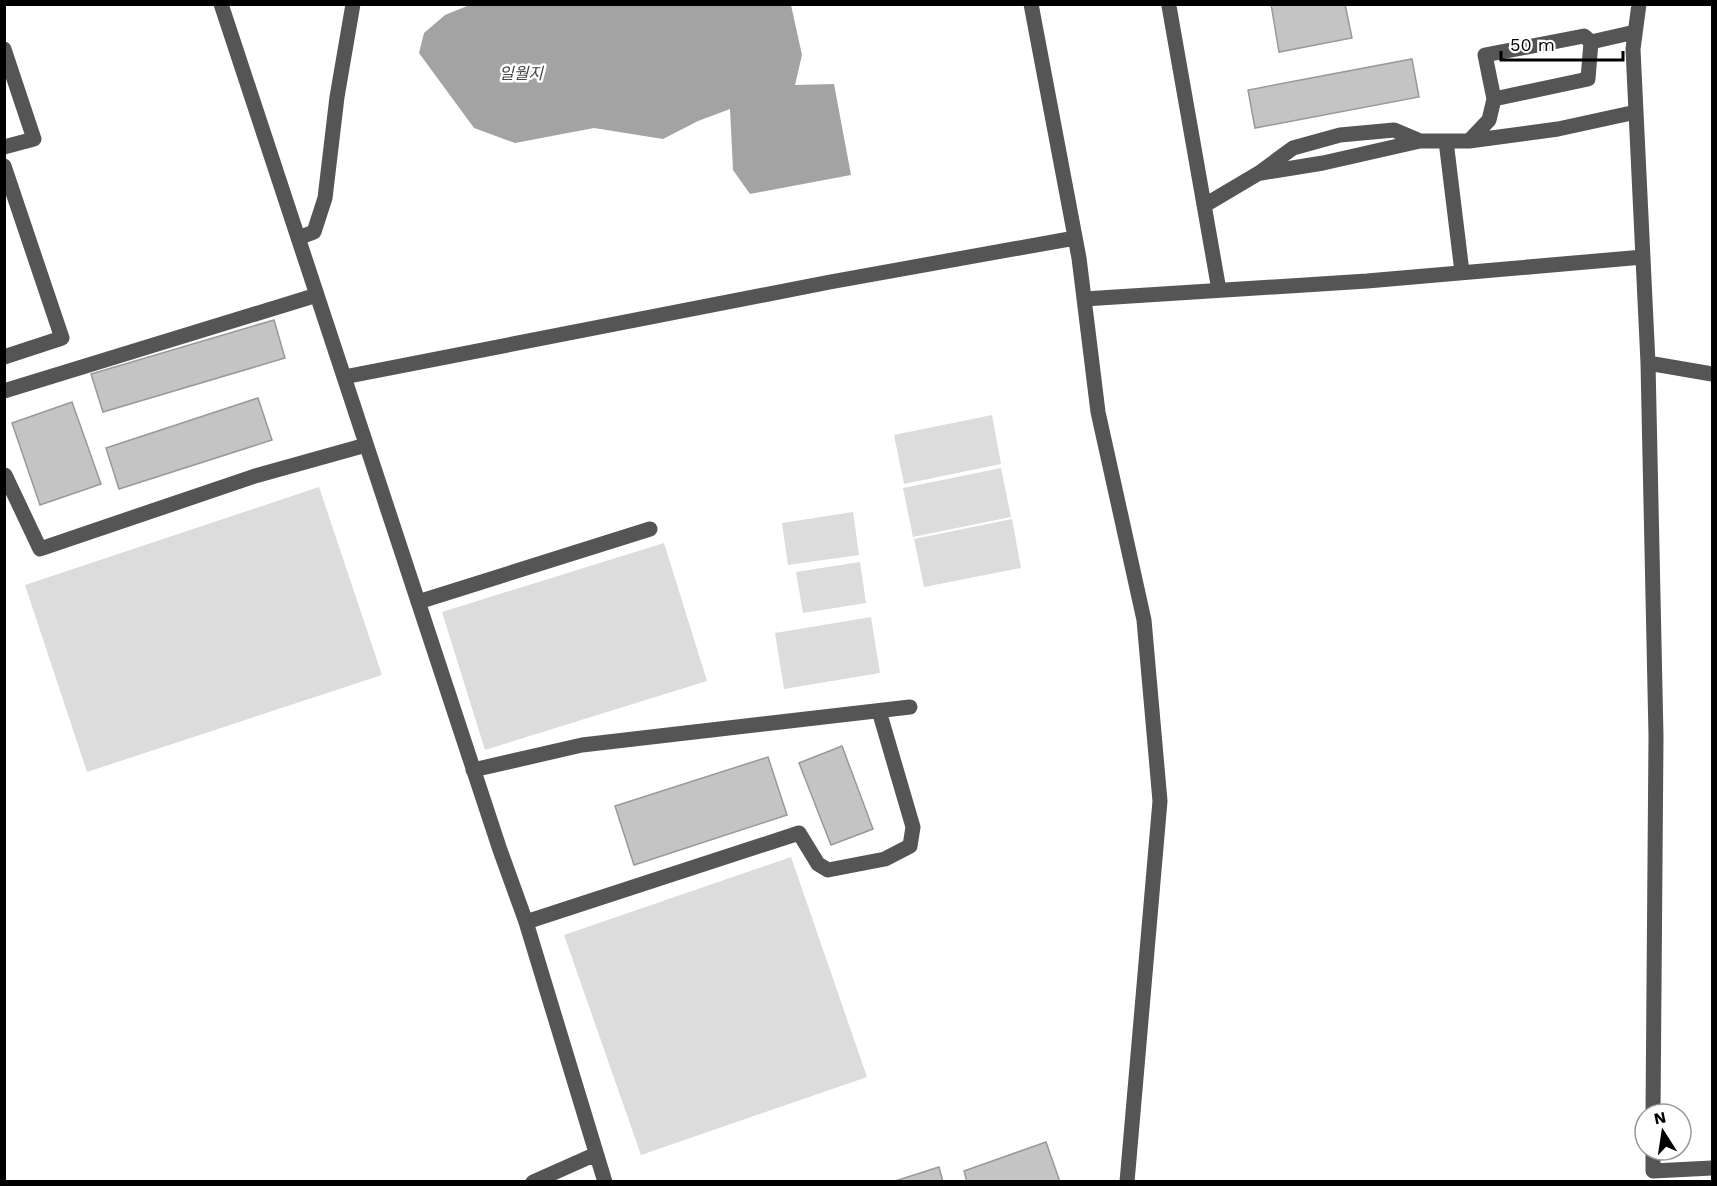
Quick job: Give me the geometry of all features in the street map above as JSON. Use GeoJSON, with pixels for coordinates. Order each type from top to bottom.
{"type":"FeatureCollection","features":[{"type":"Feature","properties":{"kind":"lane"},"geometry":{"type":"LineString","coordinates":[[221,4],[473,770],[526,922],[605,1182]]}},
{"type":"Feature","properties":{"kind":"lane"},"geometry":{"type":"LineString","coordinates":[[298,238],[314,232],[325,198],[337,97],[353,4]]}},
{"type":"Feature","properties":{"kind":"lane"},"geometry":{"type":"LineString","coordinates":[[1031,4],[1075,238],[1098,412],[1144,620],[1160,801],[1127,1182]]}},
{"type":"Feature","properties":{"kind":"lane"},"geometry":{"type":"LineString","coordinates":[[1639,4],[1633,49],[1647,363],[1656,736],[1653,1102]]}},
{"type":"Feature","properties":{"kind":"lane"},"geometry":{"type":"LineString","coordinates":[[1169,6],[1219,290]]}},
{"type":"Feature","properties":{"kind":"lane"},"geometry":{"type":"LineString","coordinates":[[1591,42],[1635,32]]}},
{"type":"Feature","properties":{"kind":"lane"},"geometry":{"type":"LineString","coordinates":[[1469,141],[1489,120],[1494,99],[1485,55],[1584,36],[1591,42]]}},
{"type":"Feature","properties":{"kind":"lane"},"geometry":{"type":"LineString","coordinates":[[1494,99],[1588,79],[1591,42]]}},
{"type":"Feature","properties":{"kind":"lane"},"geometry":{"type":"LineString","coordinates":[[4,49],[34,139],[4,147]]}},
{"type":"Feature","properties":{"kind":"lane"},"geometry":{"type":"LineString","coordinates":[[1259,173],[1323,163],[1420,141],[1469,141],[1558,129],[1636,112]]}},
{"type":"Feature","properties":{"kind":"lane"},"geometry":{"type":"LineString","coordinates":[[1205,205],[1259,173],[1293,148],[1340,135],[1394,130],[1420,141]]}},
{"type":"Feature","properties":{"kind":"lane"},"geometry":{"type":"LineString","coordinates":[[1446,141],[1462,272]]}},
{"type":"Feature","properties":{"kind":"lane"},"geometry":{"type":"LineString","coordinates":[[4,166],[62,338],[4,357]]}},
{"type":"Feature","properties":{"kind":"lane"},"geometry":{"type":"LineString","coordinates":[[344,377],[830,282],[1075,238]]}},
{"type":"Feature","properties":{"kind":"lane"},"geometry":{"type":"LineString","coordinates":[[1084,299],[1462,272],[1643,256]]}},
{"type":"Feature","properties":{"kind":"lane"},"geometry":{"type":"LineString","coordinates":[[4,391],[316,295]]}},
{"type":"Feature","properties":{"kind":"lane"},"geometry":{"type":"LineString","coordinates":[[1647,363],[1713,374]]}},
{"type":"Feature","properties":{"kind":"lane"},"geometry":{"type":"LineString","coordinates":[[5,475],[40,549],[255,476],[366,445]]}},
{"type":"Feature","properties":{"kind":"lane"},"geometry":{"type":"LineString","coordinates":[[418,602],[650,529]]}},
{"type":"Feature","properties":{"kind":"lane"},"geometry":{"type":"LineString","coordinates":[[473,770],[582,745],[910,707]]}},
{"type":"Feature","properties":{"kind":"lane"},"geometry":{"type":"LineString","coordinates":[[526,922],[799,832],[818,864],[828,870],[885,858],[910,846],[913,827],[879,711]]}},
{"type":"Feature","properties":{"kind":"lane"},"geometry":{"type":"LineString","coordinates":[[533,1182],[596,1154]]}},
{"type":"Feature","properties":{"kind":"lane"},"geometry":{"type":"LineString","coordinates":[[1653,1162],[1653,1171],[1713,1168]]}},
{"type":"Feature","properties":{"kind":"shaded area"},"geometry":{"type":"Polygon","coordinates":[[[992,415],[1001,464],[904,484],[894,435],[992,415]]]}},
{"type":"Feature","properties":{"kind":"shaded area"},"geometry":{"type":"Polygon","coordinates":[[[1001,468],[1011,517],[913,537],[903,488],[1001,468]]]}},
{"type":"Feature","properties":{"kind":"shaded area"},"geometry":{"type":"Polygon","coordinates":[[[319,487],[382,675],[87,772],[25,585],[319,487]]]}},
{"type":"Feature","properties":{"kind":"shaded area"},"geometry":{"type":"Polygon","coordinates":[[[853,512],[859,555],[788,565],[782,523],[853,512]]]}},
{"type":"Feature","properties":{"kind":"shaded area"},"geometry":{"type":"Polygon","coordinates":[[[1012,519],[1021,568],[924,587],[914,539],[1012,519]]]}},
{"type":"Feature","properties":{"kind":"shaded area"},"geometry":{"type":"Polygon","coordinates":[[[664,543],[707,681],[485,750],[442,612],[664,543]]]}},
{"type":"Feature","properties":{"kind":"shaded area"},"geometry":{"type":"Polygon","coordinates":[[[860,562],[866,603],[803,613],[796,572],[860,562]]]}},
{"type":"Feature","properties":{"kind":"shaded area"},"geometry":{"type":"Polygon","coordinates":[[[871,617],[880,673],[784,689],[775,633],[871,617]]]}},
{"type":"Feature","properties":{"kind":"shaded area"},"geometry":{"type":"Polygon","coordinates":[[[791,857],[867,1077],[641,1155],[564,935],[791,857]]]}},
{"type":"Feature","properties":{"kind":"water","name":"일월지"},"geometry":{"type":"Polygon","coordinates":[[[472,4],[791,5],[802,55],[795,85],[834,84],[851,175],[750,194],[733,170],[730,109],[698,121],[663,139],[594,128],[515,143],[474,128],[419,53],[424,33],[445,15],[472,4]]]}},
{"type":"Feature","properties":{"kind":"building"},"geometry":{"type":"Polygon","coordinates":[[[1271,4],[1345,4],[1352,38],[1279,52],[1271,4]]]}},
{"type":"Feature","properties":{"kind":"building"},"geometry":{"type":"Polygon","coordinates":[[[1412,59],[1419,97],[1255,128],[1248,90],[1412,59]]]}},
{"type":"Feature","properties":{"kind":"building"},"geometry":{"type":"Polygon","coordinates":[[[274,320],[285,358],[103,412],[91,374],[274,320]]]}},
{"type":"Feature","properties":{"kind":"building"},"geometry":{"type":"Polygon","coordinates":[[[258,398],[272,440],[119,489],[106,448],[258,398]]]}},
{"type":"Feature","properties":{"kind":"building"},"geometry":{"type":"Polygon","coordinates":[[[72,402],[101,484],[40,505],[12,423],[72,402]]]}},
{"type":"Feature","properties":{"kind":"building"},"geometry":{"type":"Polygon","coordinates":[[[842,746],[873,829],[831,845],[799,763],[842,746]]]}},
{"type":"Feature","properties":{"kind":"building"},"geometry":{"type":"Polygon","coordinates":[[[768,757],[787,815],[634,865],[615,806],[768,757]]]}},
{"type":"Feature","properties":{"kind":"building"},"geometry":{"type":"Polygon","coordinates":[[[1046,1142],[1060,1182],[967,1182],[964,1171],[1046,1142]]]}},
{"type":"Feature","properties":{"kind":"building"},"geometry":{"type":"Polygon","coordinates":[[[939,1167],[943,1182],[892,1182],[939,1167]]]}}]}
